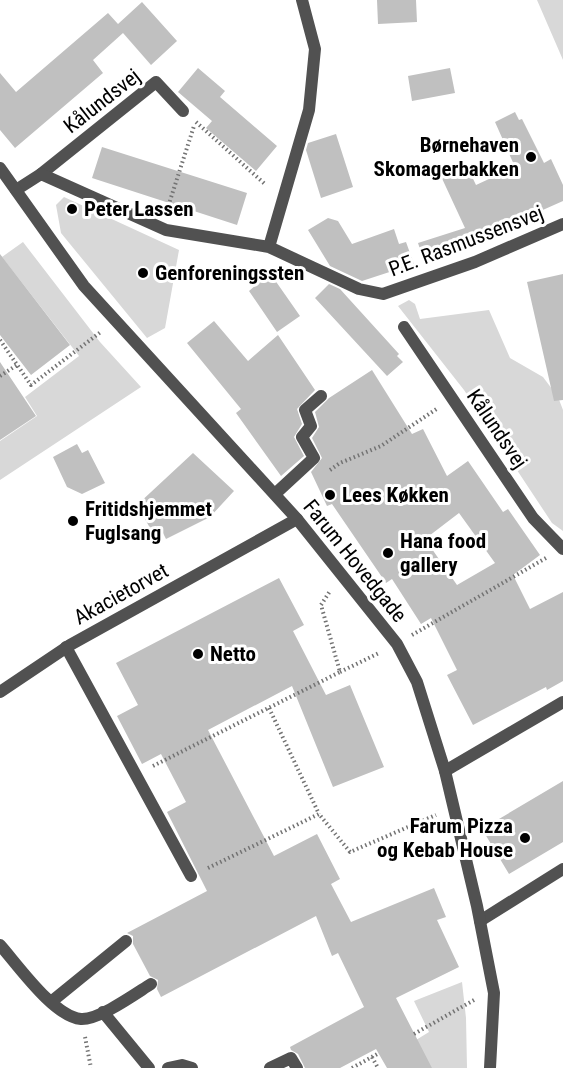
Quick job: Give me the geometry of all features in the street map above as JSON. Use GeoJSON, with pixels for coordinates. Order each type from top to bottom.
{"type":"FeatureCollection","features":[{"type":"Feature","properties":{"kind":"street"},"geometry":{"type":"LineString","coordinates":[[41,174],[161,228],[269,247],[310,100],[315,49],[302,0]]}},
{"type":"Feature","properties":{"kind":"street","name":"Kålundsvej"},"geometry":{"type":"LineString","coordinates":[[16,190],[41,174],[156,82],[183,111]]}},
{"type":"Feature","properties":{"kind":"street","name":"Farum Hovedgade"},"geometry":{"type":"LineString","coordinates":[[0,168],[84,286],[297,519],[397,644],[417,682],[444,771],[480,921],[493,989],[490,1068]]}},
{"type":"Feature","properties":{"kind":"street","name":"P.E. Rasmussensvej"},"geometry":{"type":"LineString","coordinates":[[269,247],[359,289],[383,294],[475,262],[563,224]]}},
{"type":"Feature","properties":{"kind":"street","name":"Kålundsvej"},"geometry":{"type":"LineString","coordinates":[[404,327],[533,518],[562,549]]}},
{"type":"Feature","properties":{"kind":"street"},"geometry":{"type":"LineString","coordinates":[[275,494],[314,458],[302,437],[311,426],[305,410],[321,396]]}},
{"type":"Feature","properties":{"kind":"street","name":"Akacietorvet"},"geometry":{"type":"LineString","coordinates":[[0,692],[66,647],[297,519]]}},
{"type":"Feature","properties":{"kind":"street"},"geometry":{"type":"LineString","coordinates":[[66,647],[191,876]]}},
{"type":"Feature","properties":{"kind":"street"},"geometry":{"type":"LineString","coordinates":[[444,771],[563,702]]}},
{"type":"Feature","properties":{"kind":"street"},"geometry":{"type":"LineString","coordinates":[[480,921],[563,869]]}},
{"type":"Feature","properties":{"kind":"street"},"geometry":{"type":"LineString","coordinates":[[51,1002],[126,941]]}},
{"type":"Feature","properties":{"kind":"street"},"geometry":{"type":"LineString","coordinates":[[0,945],[51,1002],[69,1015],[82,1019],[103,1012],[151,984]]}},
{"type":"Feature","properties":{"kind":"street"},"geometry":{"type":"LineString","coordinates":[[103,1012],[149,1068]]}},
{"type":"Feature","properties":{"kind":"street"},"geometry":{"type":"LineString","coordinates":[[270,1068],[291,1058],[297,1068]]}},
{"type":"Feature","properties":{"kind":"street"},"geometry":{"type":"LineString","coordinates":[[168,1068],[182,1065],[192,1068]]}},
{"type":"Feature","properties":{"kind":"path"},"geometry":{"type":"LineString","coordinates":[[183,111],[282,200]]}},
{"type":"Feature","properties":{"kind":"path"},"geometry":{"type":"LineString","coordinates":[[161,228],[196,122]]}},
{"type":"Feature","properties":{"kind":"path"},"geometry":{"type":"LineString","coordinates":[[0,340],[31,385],[98,335]]}},
{"type":"Feature","properties":{"kind":"path"},"geometry":{"type":"LineString","coordinates":[[0,376],[17,364]]}},
{"type":"Feature","properties":{"kind":"path"},"geometry":{"type":"LineString","coordinates":[[321,477],[340,463],[381,446],[453,398]]}},
{"type":"Feature","properties":{"kind":"path"},"geometry":{"type":"LineString","coordinates":[[136,775],[397,644],[562,549]]}},
{"type":"Feature","properties":{"kind":"path"},"geometry":{"type":"LineString","coordinates":[[340,672],[321,605],[342,573]]}},
{"type":"Feature","properties":{"kind":"path"},"geometry":{"type":"LineString","coordinates":[[269,708],[319,814],[350,852],[453,808]]}},
{"type":"Feature","properties":{"kind":"path"},"geometry":{"type":"LineString","coordinates":[[191,876],[319,814]]}},
{"type":"Feature","properties":{"kind":"path"},"geometry":{"type":"LineString","coordinates":[[414,1034],[493,989]]}},
{"type":"Feature","properties":{"kind":"path"},"geometry":{"type":"LineString","coordinates":[[82,1019],[91,1068]]}},
{"type":"Feature","properties":{"kind":"path"},"geometry":{"type":"LineString","coordinates":[[352,1068],[379,1053]]}},
{"type":"Feature","properties":{"kind":"path"},"geometry":{"type":"LineString","coordinates":[[372,1057],[378,1068]]}},
{"type":"Feature","properties":{"kind":"shaded area"},"geometry":{"type":"Polygon","coordinates":[[[537,0],[563,0],[563,60],[537,0]]]}},
{"type":"Feature","properties":{"kind":"shaded area"},"geometry":{"type":"Polygon","coordinates":[[[64,197],[179,250],[165,328],[147,338],[61,233],[56,205],[64,197]]]}},
{"type":"Feature","properties":{"kind":"shaded area"},"geometry":{"type":"Polygon","coordinates":[[[23,242],[100,342],[141,387],[0,480],[0,441],[37,416],[25,397],[79,356],[2,257],[23,242]]]}},
{"type":"Feature","properties":{"kind":"shaded area"},"geometry":{"type":"Polygon","coordinates":[[[409,300],[415,304],[420,319],[489,310],[510,358],[543,377],[558,397],[563,410],[563,531],[552,523],[464,390],[398,306],[409,300]]]}},
{"type":"Feature","properties":{"kind":"shaded area"},"geometry":{"type":"Polygon","coordinates":[[[462,982],[466,1018],[467,1068],[430,1068],[416,1040],[429,1032],[414,1001],[462,982]]]}},
{"type":"Feature","properties":{"kind":"building"},"geometry":{"type":"Polygon","coordinates":[[[377,0],[416,0],[417,22],[378,24],[377,0]]]}},
{"type":"Feature","properties":{"kind":"building"},"geometry":{"type":"Polygon","coordinates":[[[142,2],[177,41],[151,65],[123,33],[93,60],[103,73],[15,148],[0,130],[0,73],[16,92],[108,13],[118,24],[142,2]]]}},
{"type":"Feature","properties":{"kind":"building"},"geometry":{"type":"Polygon","coordinates":[[[198,68],[225,91],[220,97],[277,146],[256,171],[206,128],[212,121],[178,92],[198,68]]]}},
{"type":"Feature","properties":{"kind":"building"},"geometry":{"type":"Polygon","coordinates":[[[450,68],[455,93],[412,101],[408,76],[450,68]]]}},
{"type":"Feature","properties":{"kind":"building"},"geometry":{"type":"Polygon","coordinates":[[[515,112],[519,120],[522,119],[544,163],[551,159],[563,185],[563,201],[536,213],[535,209],[425,264],[418,243],[465,228],[439,172],[464,160],[476,185],[515,167],[495,122],[515,112]]]}},
{"type":"Feature","properties":{"kind":"building"},"geometry":{"type":"Polygon","coordinates":[[[336,134],[353,187],[321,198],[306,150],[308,143],[336,134]]]}},
{"type":"Feature","properties":{"kind":"building"},"geometry":{"type":"Polygon","coordinates":[[[102,147],[247,193],[237,225],[92,178],[102,147]]]}},
{"type":"Feature","properties":{"kind":"building"},"geometry":{"type":"Polygon","coordinates":[[[328,218],[338,221],[352,244],[394,229],[399,244],[406,242],[414,264],[362,281],[330,266],[308,230],[328,218]]]}},
{"type":"Feature","properties":{"kind":"building"},"geometry":{"type":"Polygon","coordinates":[[[0,254],[70,345],[31,375],[0,335],[0,254]]]}},
{"type":"Feature","properties":{"kind":"building"},"geometry":{"type":"Polygon","coordinates":[[[270,273],[300,316],[277,332],[249,291],[270,273]]]}},
{"type":"Feature","properties":{"kind":"building"},"geometry":{"type":"Polygon","coordinates":[[[563,274],[563,400],[554,401],[527,282],[563,274]]]}},
{"type":"Feature","properties":{"kind":"building"},"geometry":{"type":"Polygon","coordinates":[[[329,284],[340,289],[399,354],[397,356],[403,362],[387,376],[315,298],[329,284]]]}},
{"type":"Feature","properties":{"kind":"building"},"geometry":{"type":"Polygon","coordinates":[[[214,321],[248,361],[278,335],[315,390],[297,409],[302,424],[294,437],[304,456],[281,476],[236,413],[241,409],[187,343],[214,321]]]}},
{"type":"Feature","properties":{"kind":"building"},"geometry":{"type":"Polygon","coordinates":[[[0,362],[36,416],[0,440],[0,362]]]}},
{"type":"Feature","properties":{"kind":"building"},"geometry":{"type":"Polygon","coordinates":[[[372,370],[412,434],[423,429],[447,476],[468,461],[503,512],[508,509],[540,555],[513,575],[530,609],[563,592],[563,681],[547,690],[546,687],[473,725],[447,675],[457,670],[431,618],[421,624],[392,579],[386,583],[332,504],[327,506],[311,472],[322,458],[312,438],[319,427],[315,412],[329,398],[372,370]],[[459,513],[425,539],[457,585],[495,563],[459,513]]]}},
{"type":"Feature","properties":{"kind":"building"},"geometry":{"type":"Polygon","coordinates":[[[77,444],[82,453],[88,450],[105,483],[82,494],[67,487],[53,457],[77,444]]]}},
{"type":"Feature","properties":{"kind":"building"},"geometry":{"type":"Polygon","coordinates":[[[193,453],[234,491],[210,517],[166,539],[162,531],[154,535],[137,505],[193,453]]]}},
{"type":"Feature","properties":{"kind":"building"},"geometry":{"type":"Polygon","coordinates":[[[279,578],[304,625],[293,631],[326,695],[350,685],[384,767],[333,787],[292,686],[208,730],[274,856],[317,834],[340,879],[331,884],[351,922],[434,888],[446,917],[437,920],[459,967],[396,998],[432,1068],[387,1068],[376,1049],[340,1068],[305,1068],[298,1054],[291,1050],[290,1047],[364,1007],[338,953],[332,956],[316,916],[161,997],[157,989],[158,980],[150,976],[133,944],[133,936],[127,933],[207,891],[167,812],[186,802],[161,754],[142,764],[117,716],[138,705],[116,663],[279,578]]]}},
{"type":"Feature","properties":{"kind":"building"},"geometry":{"type":"Polygon","coordinates":[[[563,781],[563,842],[509,874],[482,829],[563,781]]]}},
{"type":"Feature","properties":{"kind":"place","name":"Børnehaven Skomagerbakken"},"geometry":{"type":"Point","coordinates":[531,157]}},
{"type":"Feature","properties":{"kind":"place","name":"Peter Lassen"},"geometry":{"type":"Point","coordinates":[72,209]}},
{"type":"Feature","properties":{"kind":"place","name":"Genforeningssten"},"geometry":{"type":"Point","coordinates":[143,273]}},
{"type":"Feature","properties":{"kind":"place","name":"Lees Køkken"},"geometry":{"type":"Point","coordinates":[330,495]}},
{"type":"Feature","properties":{"kind":"place","name":"Fritidshjemmet Fuglsang"},"geometry":{"type":"Point","coordinates":[73,521]}},
{"type":"Feature","properties":{"kind":"place","name":"Hana food gallery"},"geometry":{"type":"Point","coordinates":[388,553]}},
{"type":"Feature","properties":{"kind":"place","name":"Netto"},"geometry":{"type":"Point","coordinates":[198,654]}},
{"type":"Feature","properties":{"kind":"place","name":"Farum Pizza og Kebab House"},"geometry":{"type":"Point","coordinates":[525,838]}}]}
